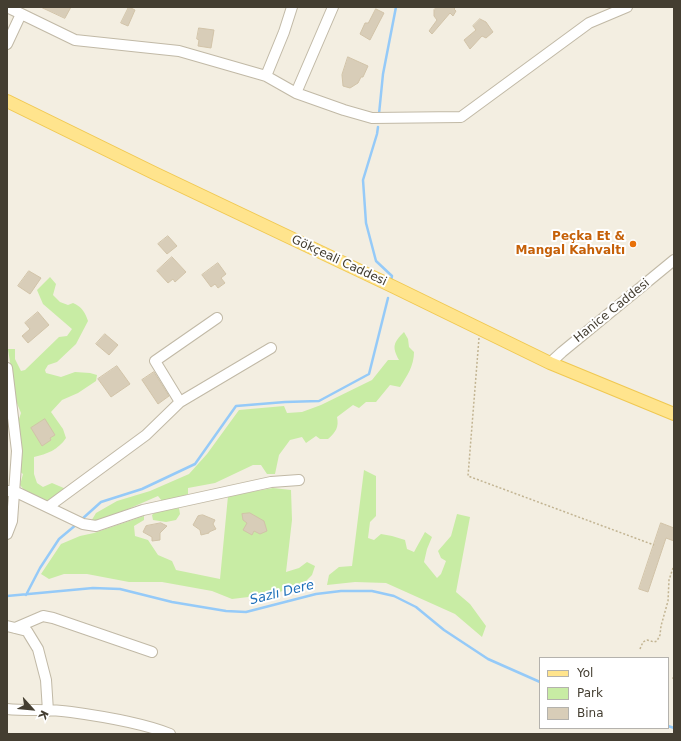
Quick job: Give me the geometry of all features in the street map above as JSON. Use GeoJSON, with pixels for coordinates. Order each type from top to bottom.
{"type":"FeatureCollection","features":[{"type":"Feature","properties":{"kind":"main road","name":"Gökçeali Caddesi"},"geometry":{"type":"LineString","coordinates":[[10,103],[254,222],[394,287],[550,363],[674,414]]}},
{"type":"Feature","properties":{"kind":"street"},"geometry":{"type":"LineString","coordinates":[[7,7],[75,40],[179,51],[266,76],[296,93],[372,118],[461,117],[589,23],[627,7]]}},
{"type":"Feature","properties":{"kind":"street"},"geometry":{"type":"LineString","coordinates":[[266,76],[284,32],[292,7]]}},
{"type":"Feature","properties":{"kind":"street"},"geometry":{"type":"LineString","coordinates":[[296,93],[333,7]]}},
{"type":"Feature","properties":{"kind":"street"},"geometry":{"type":"LineString","coordinates":[[7,44],[21,14]]}},
{"type":"Feature","properties":{"kind":"street","name":"Hanice Caddesi"},"geometry":{"type":"LineString","coordinates":[[550,363],[674,260]]}},
{"type":"Feature","properties":{"kind":"street"},"geometry":{"type":"LineString","coordinates":[[180,402],[155,361],[218,318]]}},
{"type":"Feature","properties":{"kind":"street"},"geometry":{"type":"LineString","coordinates":[[48,507],[146,435],[180,402],[271,348]]}},
{"type":"Feature","properties":{"kind":"street"},"geometry":{"type":"LineString","coordinates":[[7,368],[9,400],[17,451],[11,487],[12,521],[7,534]]}},
{"type":"Feature","properties":{"kind":"street"},"geometry":{"type":"LineString","coordinates":[[11,487],[79,522],[96,526],[143,510],[271,482],[299,480]]}},
{"type":"Feature","properties":{"kind":"street"},"geometry":{"type":"LineString","coordinates":[[11,628],[43,616],[53,618],[152,652]]}},
{"type":"Feature","properties":{"kind":"street"},"geometry":{"type":"LineString","coordinates":[[11,628],[27,632],[38,650],[46,680],[48,710]]}},
{"type":"Feature","properties":{"kind":"street"},"geometry":{"type":"LineString","coordinates":[[7,709],[71,712],[116,720],[170,734]]}},
{"type":"Feature","properties":{"kind":"path"},"geometry":{"type":"LineString","coordinates":[[479,329],[468,476],[654,545]]}},
{"type":"Feature","properties":{"kind":"path"},"geometry":{"type":"LineString","coordinates":[[640,649],[643,642],[647,640],[654,642],[657,641],[660,635],[668,601],[669,580],[674,565]]}},
{"type":"Feature","properties":{"kind":"path"},"geometry":{"type":"LineString","coordinates":[[673,679],[674,674]]}},
{"type":"Feature","properties":{"kind":"green space"},"geometry":{"type":"Polygon","coordinates":[[[50,277],[56,284],[53,295],[60,302],[68,305],[73,303],[79,306],[84,312],[88,321],[76,344],[57,362],[48,365],[45,370],[46,373],[61,377],[75,372],[97,375],[96,381],[78,393],[62,400],[51,412],[63,429],[66,438],[52,451],[34,457],[34,474],[37,483],[43,487],[52,483],[66,489],[55,502],[44,503],[25,491],[20,485],[23,474],[19,471],[17,425],[21,413],[16,401],[8,349],[15,349],[15,359],[21,371],[25,370],[59,337],[67,336],[72,329],[43,304],[37,290],[50,277]]]}},
{"type":"Feature","properties":{"kind":"green space"},"geometry":{"type":"Polygon","coordinates":[[[404,332],[408,339],[409,347],[414,352],[414,357],[410,371],[400,387],[390,385],[376,402],[366,402],[359,408],[353,405],[337,417],[338,424],[336,429],[328,439],[320,439],[316,436],[306,443],[302,437],[290,440],[279,455],[275,474],[267,474],[261,465],[253,465],[215,483],[188,488],[188,494],[178,499],[162,501],[158,496],[119,513],[90,523],[96,513],[117,501],[150,491],[189,474],[207,454],[239,410],[284,406],[287,413],[302,412],[321,405],[372,380],[388,360],[399,360],[395,352],[395,345],[404,332]]]}},
{"type":"Feature","properties":{"kind":"green space"},"geometry":{"type":"Polygon","coordinates":[[[364,470],[376,476],[376,516],[370,522],[368,538],[374,540],[381,534],[392,536],[405,540],[407,549],[414,552],[425,532],[432,537],[424,562],[437,578],[441,574],[446,561],[441,558],[438,551],[451,536],[457,514],[470,517],[456,592],[470,604],[486,626],[482,637],[455,614],[386,583],[355,582],[327,585],[329,575],[339,567],[352,566],[364,470]]]}},
{"type":"Feature","properties":{"kind":"green space"},"geometry":{"type":"Polygon","coordinates":[[[273,488],[291,490],[292,520],[286,572],[299,568],[307,562],[315,566],[312,575],[302,585],[273,594],[232,599],[212,591],[162,582],[129,582],[87,574],[64,574],[49,579],[41,574],[61,544],[80,536],[94,533],[144,516],[144,520],[134,526],[135,536],[148,540],[158,555],[172,561],[176,570],[220,579],[228,496],[273,488]]]}},
{"type":"Feature","properties":{"kind":"green space"},"geometry":{"type":"Polygon","coordinates":[[[179,508],[180,514],[176,520],[166,522],[153,520],[152,515],[157,511],[179,508]]]}},
{"type":"Feature","properties":{"kind":"building"},"geometry":{"type":"Polygon","coordinates":[[[41,7],[71,7],[65,18],[41,7]]]}},
{"type":"Feature","properties":{"kind":"building"},"geometry":{"type":"Polygon","coordinates":[[[129,7],[135,10],[128,26],[121,23],[129,7]]]}},
{"type":"Feature","properties":{"kind":"building"},"geometry":{"type":"Polygon","coordinates":[[[437,7],[456,7],[454,9],[456,11],[453,16],[450,13],[432,34],[429,31],[437,20],[434,16],[434,10],[437,7]]]}},
{"type":"Feature","properties":{"kind":"building"},"geometry":{"type":"Polygon","coordinates":[[[376,9],[384,13],[370,40],[360,34],[365,23],[368,23],[376,9]]]}},
{"type":"Feature","properties":{"kind":"building"},"geometry":{"type":"Polygon","coordinates":[[[480,19],[486,22],[493,32],[486,38],[482,36],[470,49],[464,40],[476,30],[473,26],[480,19]]]}},
{"type":"Feature","properties":{"kind":"building"},"geometry":{"type":"Polygon","coordinates":[[[199,28],[214,30],[211,48],[198,46],[199,40],[197,39],[199,28]]]}},
{"type":"Feature","properties":{"kind":"building"},"geometry":{"type":"Polygon","coordinates":[[[348,57],[368,66],[363,77],[361,77],[358,83],[350,88],[343,86],[342,75],[348,57]]]}},
{"type":"Feature","properties":{"kind":"building"},"geometry":{"type":"Polygon","coordinates":[[[168,236],[177,246],[167,254],[158,244],[168,236]]]}},
{"type":"Feature","properties":{"kind":"building"},"geometry":{"type":"Polygon","coordinates":[[[172,257],[186,272],[175,282],[173,279],[168,283],[157,271],[172,257]]]}},
{"type":"Feature","properties":{"kind":"building"},"geometry":{"type":"Polygon","coordinates":[[[218,263],[226,274],[221,278],[225,283],[218,288],[215,284],[211,287],[202,275],[218,263]]]}},
{"type":"Feature","properties":{"kind":"building"},"geometry":{"type":"Polygon","coordinates":[[[29,271],[41,278],[30,294],[18,286],[29,271]]]}},
{"type":"Feature","properties":{"kind":"building"},"geometry":{"type":"Polygon","coordinates":[[[38,312],[49,325],[28,343],[22,336],[30,329],[25,323],[38,312]]]}},
{"type":"Feature","properties":{"kind":"building"},"geometry":{"type":"Polygon","coordinates":[[[105,334],[118,345],[109,355],[96,344],[105,334]]]}},
{"type":"Feature","properties":{"kind":"building"},"geometry":{"type":"Polygon","coordinates":[[[117,366],[130,384],[111,397],[98,379],[117,366]]]}},
{"type":"Feature","properties":{"kind":"building"},"geometry":{"type":"Polygon","coordinates":[[[154,372],[169,396],[158,404],[142,380],[154,372]]]}},
{"type":"Feature","properties":{"kind":"building"},"geometry":{"type":"Polygon","coordinates":[[[45,419],[55,435],[50,438],[51,440],[42,446],[31,428],[45,419]]]}},
{"type":"Feature","properties":{"kind":"building"},"geometry":{"type":"Polygon","coordinates":[[[250,513],[264,521],[267,531],[260,534],[254,531],[252,535],[243,530],[247,523],[243,520],[242,514],[250,513]]]}},
{"type":"Feature","properties":{"kind":"building"},"geometry":{"type":"Polygon","coordinates":[[[203,515],[215,520],[213,524],[216,529],[201,535],[200,530],[193,525],[198,516],[203,515]]]}},
{"type":"Feature","properties":{"kind":"building"},"geometry":{"type":"Polygon","coordinates":[[[161,523],[167,526],[160,533],[160,540],[152,541],[152,537],[143,532],[146,526],[161,523]]]}},
{"type":"Feature","properties":{"kind":"building"},"geometry":{"type":"Polygon","coordinates":[[[661,523],[674,528],[674,541],[666,538],[648,592],[639,589],[661,523]]]}},
{"type":"Feature","properties":{"kind":"waterway"},"geometry":{"type":"LineString","coordinates":[[379,114],[383,74],[396,7]]}},
{"type":"Feature","properties":{"kind":"waterway"},"geometry":{"type":"LineString","coordinates":[[378,127],[363,180],[366,223],[376,261],[392,276],[391,281]]}},
{"type":"Feature","properties":{"kind":"waterway"},"geometry":{"type":"LineString","coordinates":[[81,520],[101,502],[142,489],[195,464],[236,406],[319,401],[369,374],[388,298]]}},
{"type":"Feature","properties":{"kind":"waterway"},"geometry":{"type":"LineString","coordinates":[[26,595],[40,568],[59,539],[77,524]]}},
{"type":"Feature","properties":{"kind":"waterway","name":"Sazlı Dere"},"geometry":{"type":"LineString","coordinates":[[7,596],[93,588],[120,589],[172,602],[226,611],[246,612],[316,594],[341,591],[372,591],[394,596],[416,607],[444,630],[488,659],[539,682]]}},
{"type":"Feature","properties":{"kind":"waterway","name":"Sazlı Dere"},"geometry":{"type":"LineString","coordinates":[[669,726],[674,728]]}},
{"type":"Feature","properties":{"kind":"place","name":"Peçka Et & Mangal Kahvaltı"},"geometry":{"type":"Point","coordinates":[633,244]}}]}
